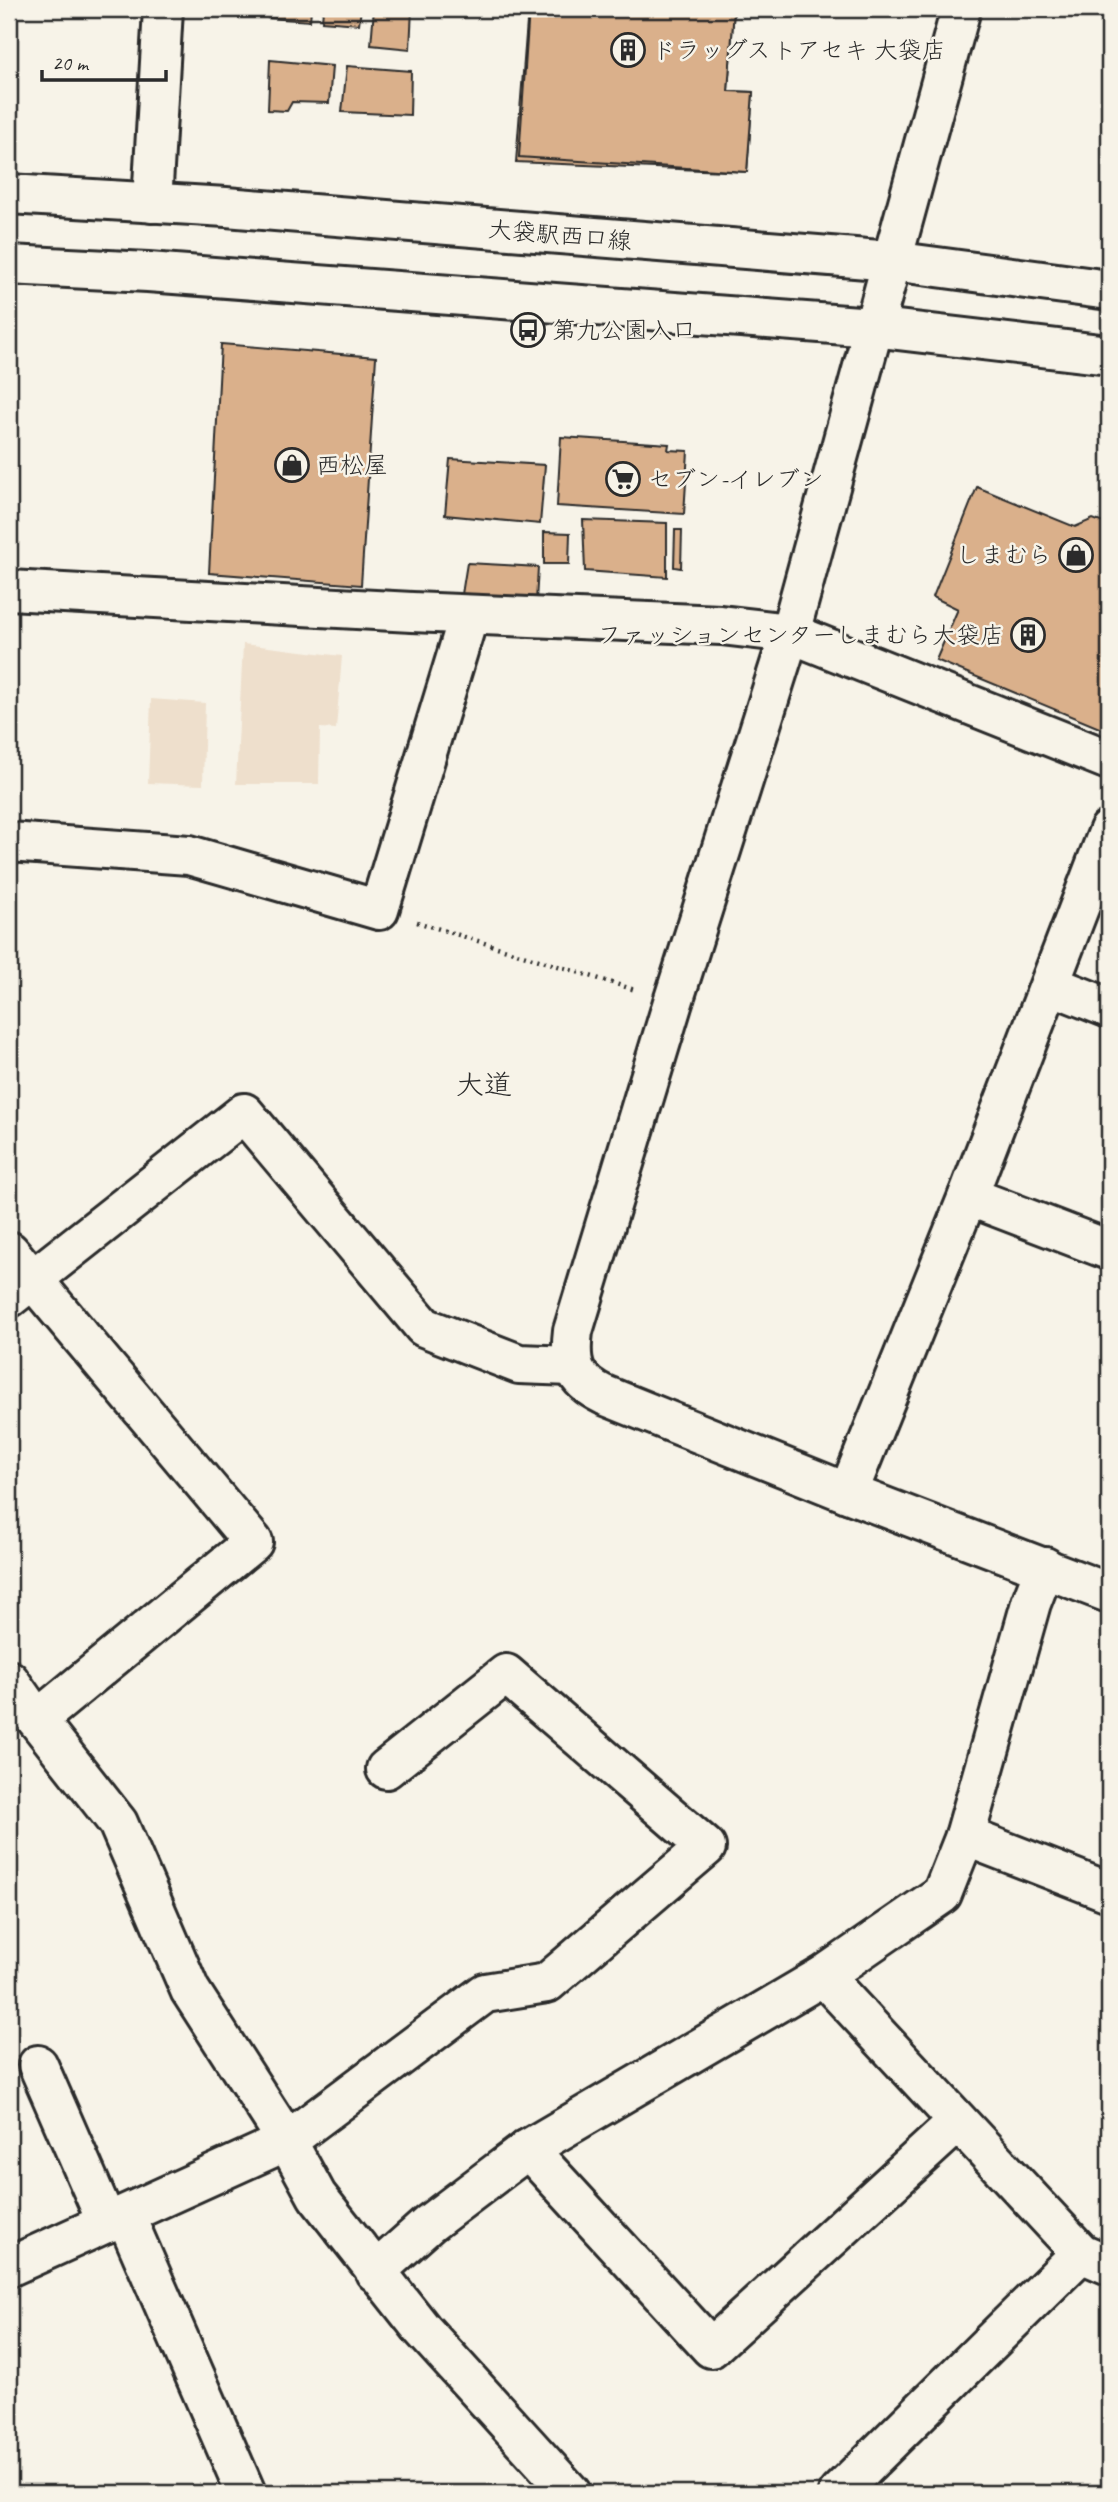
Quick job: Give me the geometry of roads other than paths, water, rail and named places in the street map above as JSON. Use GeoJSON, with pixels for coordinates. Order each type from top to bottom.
{"type":"FeatureCollection","features":[{"type":"Feature","properties":{"kind":"street"},"geometry":{"type":"LineString","coordinates":[[152,203],[163,9]]}},
{"type":"Feature","properties":{"kind":"street"},"geometry":{"type":"LineString","coordinates":[[961,9],[790,633],[673,1002],[573,1331],[570,1351],[572,1366],[591,1389],[604,1395],[848,1493],[1109,1593]]}},
{"type":"Feature","properties":{"kind":"street","name":"大袋駅西口線"},"geometry":{"type":"LineString","coordinates":[[9,194],[226,207],[892,261],[1109,290]]}},
{"type":"Feature","properties":{"kind":"street"},"geometry":{"type":"LineString","coordinates":[[9,265],[148,272],[872,327],[1109,355]]}},
{"type":"Feature","properties":{"kind":"street"},"geometry":{"type":"LineString","coordinates":[[9,590],[469,615],[721,625],[790,633],[1109,760]]}},
{"type":"Feature","properties":{"kind":"street"},"geometry":{"type":"LineString","coordinates":[[9,842],[189,855],[379,910],[469,615]]}},
{"type":"Feature","properties":{"kind":"street"},"geometry":{"type":"LineString","coordinates":[[848,1493],[968,1196],[1109,831]]}},
{"type":"Feature","properties":{"kind":"street"},"geometry":{"type":"LineString","coordinates":[[1051,985],[1109,1008]]}},
{"type":"Feature","properties":{"kind":"street"},"geometry":{"type":"LineString","coordinates":[[37,1720],[253,1542],[16,1276],[244,1113],[424,1327],[519,1364],[572,1366]]}},
{"type":"Feature","properties":{"kind":"street"},"geometry":{"type":"LineString","coordinates":[[968,1196],[1109,1250]]}},
{"type":"Feature","properties":{"kind":"street"},"geometry":{"type":"LineString","coordinates":[[375,2272],[429,2224],[528,2149],[823,1976],[942,1894],[965,1836],[1031,1603],[1045,1567]]}},
{"type":"Feature","properties":{"kind":"street"},"geometry":{"type":"LineString","coordinates":[[9,2267],[287,2141],[485,1993],[547,1983],[706,1847],[506,1674],[386,1769]]}},
{"type":"Feature","properties":{"kind":"street"},"geometry":{"type":"LineString","coordinates":[[9,1680],[37,1720],[118,1822],[190,1990],[287,2141],[317,2196],[422,2329],[571,2493]]}},
{"type":"Feature","properties":{"kind":"street"},"geometry":{"type":"LineString","coordinates":[[965,1836],[1109,1892]]}},
{"type":"Feature","properties":{"kind":"street"},"geometry":{"type":"LineString","coordinates":[[823,1976],[958,2122],[1095,2259],[846,2490]]}},
{"type":"Feature","properties":{"kind":"street"},"geometry":{"type":"LineString","coordinates":[[38,2065],[116,2219],[246,2493]]}},
{"type":"Feature","properties":{"kind":"street"},"geometry":{"type":"LineString","coordinates":[[528,2149],[710,2348],[958,2122]]}},
{"type":"Feature","properties":{"kind":"place","name":"ドラッグストアセキ 大袋店"},"geometry":{"type":"Point","coordinates":[628,50]}},
{"type":"Feature","properties":{"kind":"place","name":"第九公園入口"},"geometry":{"type":"Point","coordinates":[528,330]}},
{"type":"Feature","properties":{"kind":"place","name":"西松屋"},"geometry":{"type":"Point","coordinates":[292,465]}},
{"type":"Feature","properties":{"kind":"place","name":"セブン-イレブン"},"geometry":{"type":"Point","coordinates":[623,479]}},
{"type":"Feature","properties":{"kind":"place","name":"しまむら"},"geometry":{"type":"Point","coordinates":[1076,555]}},
{"type":"Feature","properties":{"kind":"place","name":"ファッションセンターしまむら大袋店"},"geometry":{"type":"Point","coordinates":[1028,635]}},
{"type":"Feature","properties":{"kind":"district","name":"大道"},"geometry":{"type":"Point","coordinates":[484,1084]}}]}
